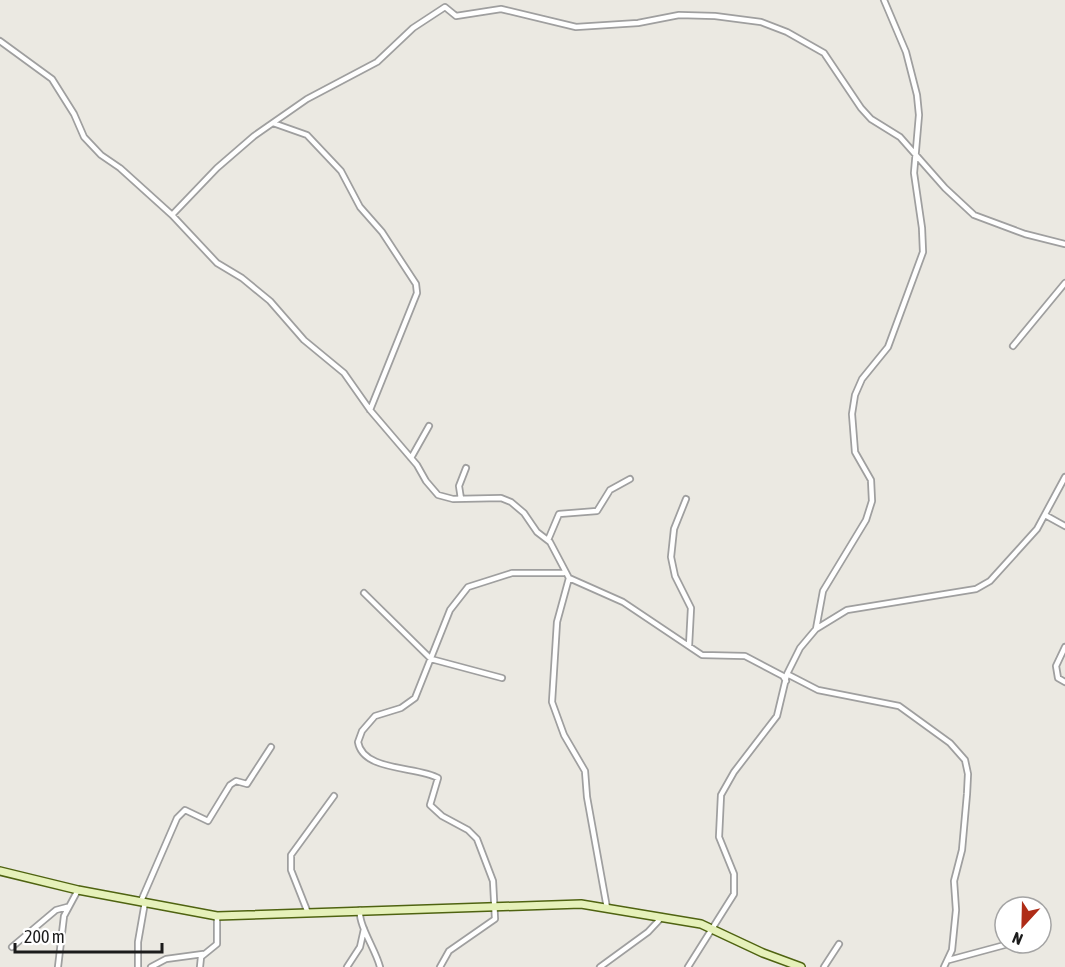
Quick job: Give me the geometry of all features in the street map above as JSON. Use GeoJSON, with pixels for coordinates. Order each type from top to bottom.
{"type":"FeatureCollection","features":[{"type":"Feature","properties":{"kind":"main road"},"geometry":{"type":"LineString","coordinates":[[0,871],[78,890],[217,916],[360,910],[495,908],[569,903],[688,921],[714,930],[782,964],[801,967]]}},
{"type":"Feature","properties":{"kind":"street"},"geometry":{"type":"LineString","coordinates":[[816,629],[823,591],[866,520],[872,501],[871,480],[855,452],[852,414],[855,395],[862,379],[888,347],[921,261],[922,228],[914,173],[919,115],[913,75],[884,0]]}},
{"type":"Feature","properties":{"kind":"street"},"geometry":{"type":"LineString","coordinates":[[172,215],[217,168],[254,136],[307,99],[377,62],[413,28],[445,6],[456,16],[501,9],[576,27],[638,23],[679,15],[715,16],[761,22],[787,32],[824,53],[871,119],[900,137],[960,204],[974,215],[1025,234],[1065,244]]}},
{"type":"Feature","properties":{"kind":"street"},"geometry":{"type":"LineString","coordinates":[[0,41],[16,50],[52,78],[87,140],[172,215],[217,263],[242,278],[270,301],[304,340],[342,371],[438,495],[461,499],[505,499],[522,510],[537,532],[548,540],[569,578],[623,602],[707,656],[745,656],[783,676],[786,681]]}},
{"type":"Feature","properties":{"kind":"street"},"geometry":{"type":"LineString","coordinates":[[273,123],[307,135],[341,171],[360,207],[382,232],[416,284],[417,293],[370,410]]}},
{"type":"Feature","properties":{"kind":"street"},"geometry":{"type":"LineString","coordinates":[[1013,346],[1065,283]]}},
{"type":"Feature","properties":{"kind":"street"},"geometry":{"type":"LineString","coordinates":[[411,458],[429,426]]}},
{"type":"Feature","properties":{"kind":"street"},"geometry":{"type":"LineString","coordinates":[[461,499],[459,486],[466,468]]}},
{"type":"Feature","properties":{"kind":"street"},"geometry":{"type":"LineString","coordinates":[[688,967],[714,930],[734,894],[735,883],[730,862],[719,837],[721,795],[734,772],[777,716],[787,674],[800,648],[816,629],[847,610],[976,589],[990,581],[1038,529],[1065,477]]}},
{"type":"Feature","properties":{"kind":"street"},"geometry":{"type":"LineString","coordinates":[[548,540],[559,514],[597,512],[610,490],[630,479]]}},
{"type":"Feature","properties":{"kind":"street"},"geometry":{"type":"LineString","coordinates":[[686,499],[674,530],[671,557],[675,576],[691,608],[689,646]]}},
{"type":"Feature","properties":{"kind":"street"},"geometry":{"type":"LineString","coordinates":[[1044,515],[1065,526]]}},
{"type":"Feature","properties":{"kind":"street"},"geometry":{"type":"LineString","coordinates":[[440,967],[449,951],[494,921],[493,881],[477,839],[468,830],[442,816],[430,805],[438,778],[386,766],[359,748],[358,742],[362,731],[375,716],[401,708],[415,698],[450,610],[468,587],[512,573],[565,573]]}},
{"type":"Feature","properties":{"kind":"street"},"geometry":{"type":"LineString","coordinates":[[569,578],[557,622],[552,702],[564,735],[585,771],[587,797],[607,908]]}},
{"type":"Feature","properties":{"kind":"street"},"geometry":{"type":"LineString","coordinates":[[364,593],[431,659],[502,678]]}},
{"type":"Feature","properties":{"kind":"street"},"geometry":{"type":"LineString","coordinates":[[1065,647],[1056,666],[1058,678],[1065,682]]}},
{"type":"Feature","properties":{"kind":"street"},"geometry":{"type":"LineString","coordinates":[[787,674],[818,690],[899,706],[950,743],[965,760],[968,774],[967,794],[962,850],[954,881],[956,910],[950,960],[944,967]]}},
{"type":"Feature","properties":{"kind":"street"},"geometry":{"type":"LineString","coordinates":[[138,967],[138,942],[143,901],[177,818],[185,810],[189,810],[208,821],[230,785],[236,781],[247,784],[271,747]]}},
{"type":"Feature","properties":{"kind":"street"},"geometry":{"type":"LineString","coordinates":[[308,913],[291,870],[291,855],[334,796]]}},
{"type":"Feature","properties":{"kind":"street"},"geometry":{"type":"LineString","coordinates":[[58,967],[61,929],[67,907],[78,890]]}},
{"type":"Feature","properties":{"kind":"street"},"geometry":{"type":"LineString","coordinates":[[12,947],[56,910],[67,907]]}},
{"type":"Feature","properties":{"kind":"street"},"geometry":{"type":"LineString","coordinates":[[347,967],[360,947],[364,929],[360,910]]}},
{"type":"Feature","properties":{"kind":"street"},"geometry":{"type":"LineString","coordinates":[[151,967],[166,959],[204,954],[217,944],[217,916]]}},
{"type":"Feature","properties":{"kind":"street"},"geometry":{"type":"LineString","coordinates":[[600,967],[648,933],[662,916]]}},
{"type":"Feature","properties":{"kind":"street"},"geometry":{"type":"LineString","coordinates":[[364,929],[370,937],[380,967]]}},
{"type":"Feature","properties":{"kind":"street"},"geometry":{"type":"LineString","coordinates":[[824,967],[839,945]]}},
{"type":"Feature","properties":{"kind":"street"},"geometry":{"type":"LineString","coordinates":[[950,960],[993,948]]}},
{"type":"Feature","properties":{"kind":"street"},"geometry":{"type":"LineString","coordinates":[[200,967],[204,954]]}}]}
